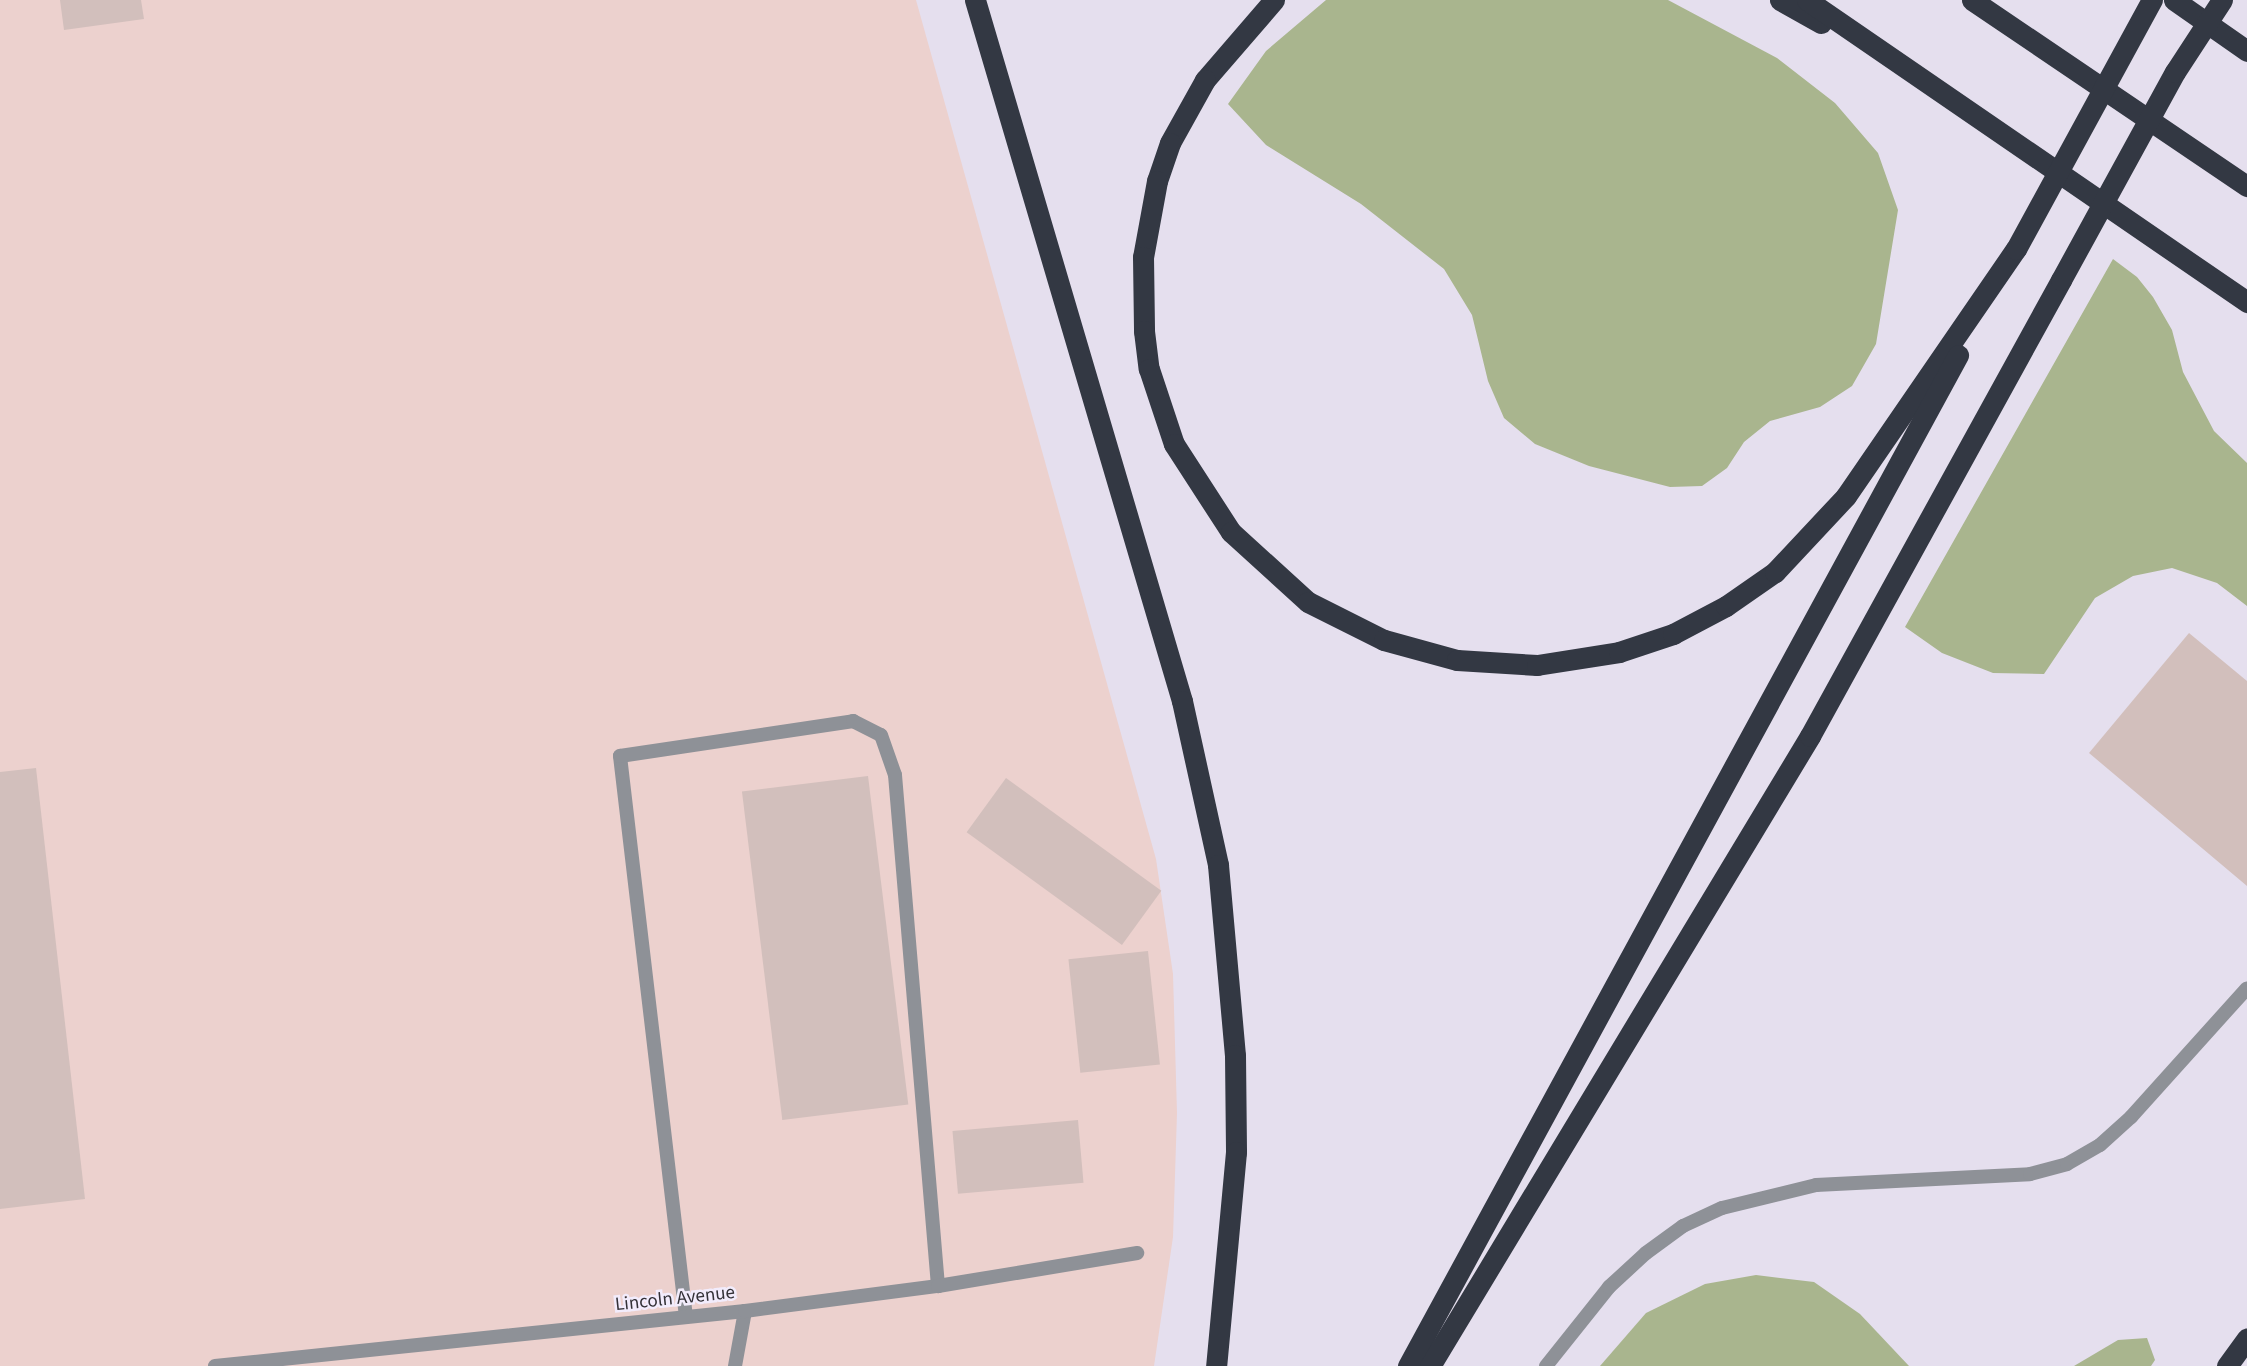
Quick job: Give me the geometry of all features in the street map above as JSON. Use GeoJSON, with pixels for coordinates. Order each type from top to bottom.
{"type":"FeatureCollection","features":[{"type":"Feature","properties":{"kind":"highway"},"geometry":{"type":"LineString","coordinates":[[975,0],[1182,701],[1219,865],[1234,1042],[1236,1152],[1216,1366]]}},
{"type":"Feature","properties":{"kind":"highway"},"geometry":{"type":"LineString","coordinates":[[1274,0],[1205,80],[1162,169],[1143,257],[1149,369],[1174,444],[1231,532],[1308,602],[1384,640],[1457,660],[1537,664],[1619,652],[1673,634],[1726,606],[1775,572],[1831,514],[2016,249]]}},
{"type":"Feature","properties":{"kind":"highway"},"geometry":{"type":"LineString","coordinates":[[1780,0],[1916,76]]}},
{"type":"Feature","properties":{"kind":"highway"},"geometry":{"type":"LineString","coordinates":[[1807,0],[2247,302]]}},
{"type":"Feature","properties":{"kind":"highway"},"geometry":{"type":"LineString","coordinates":[[1972,0],[2247,186]]}},
{"type":"Feature","properties":{"kind":"highway"},"geometry":{"type":"LineString","coordinates":[[1408,1366],[2152,0]]}},
{"type":"Feature","properties":{"kind":"highway"},"geometry":{"type":"LineString","coordinates":[[2174,0],[2247,51]]}},
{"type":"Feature","properties":{"kind":"highway"},"geometry":{"type":"LineString","coordinates":[[1430,1366],[1803,748],[2175,72],[2222,0]]}},
{"type":"Feature","properties":{"kind":"highway"},"geometry":{"type":"LineString","coordinates":[[2227,1366],[2247,1338]]}},
{"type":"Feature","properties":{"kind":"street"},"geometry":{"type":"LineString","coordinates":[[686,1318],[620,756],[853,720],[881,735],[895,775],[938,1286]]}},
{"type":"Feature","properties":{"kind":"street"},"geometry":{"type":"LineString","coordinates":[[1546,1366],[1609,1287],[1646,1253],[1683,1226],[1722,1208],[1816,1185],[2030,1174],[2067,1164],[2100,1145],[2131,1117],[2247,988]]}},
{"type":"Feature","properties":{"kind":"street","name":"Lincoln Avenue"},"geometry":{"type":"LineString","coordinates":[[215,1366],[745,1311],[938,1286],[1137,1253]]}},
{"type":"Feature","properties":{"kind":"street"},"geometry":{"type":"LineString","coordinates":[[735,1366],[745,1311]]}},
{"type":"Feature","properties":{"kind":"shaded area"},"geometry":{"type":"Polygon","coordinates":[[[0,0],[916,0],[1156,859],[1173,974],[1177,1113],[1173,1237],[1154,1366],[0,1366],[0,0]]]}},
{"type":"Feature","properties":{"kind":"green space"},"geometry":{"type":"Polygon","coordinates":[[[1326,0],[1668,0],[1777,58],[1835,103],[1878,153],[1898,210],[1876,344],[1852,386],[1820,407],[1770,421],[1744,442],[1727,468],[1702,486],[1670,487],[1589,466],[1535,444],[1504,418],[1488,381],[1472,315],[1444,269],[1361,204],[1266,145],[1228,104],[1266,51],[1326,0]]]}},
{"type":"Feature","properties":{"kind":"green space"},"geometry":{"type":"Polygon","coordinates":[[[2113,259],[2137,277],[2153,297],[2172,330],[2183,372],[2214,431],[2247,463],[2247,606],[2217,583],[2172,568],[2133,576],[2095,598],[2044,674],[1993,673],[1942,653],[1905,627],[2113,259]]]}},
{"type":"Feature","properties":{"kind":"green space"},"geometry":{"type":"Polygon","coordinates":[[[1756,1275],[1814,1282],[1860,1314],[1909,1366],[1600,1366],[1646,1313],[1705,1284],[1756,1275]]]}},
{"type":"Feature","properties":{"kind":"green space"},"geometry":{"type":"Polygon","coordinates":[[[2147,1338],[2155,1360],[2151,1366],[2074,1366],[2118,1340],[2147,1338]]]}},
{"type":"Feature","properties":{"kind":"building"},"geometry":{"type":"Polygon","coordinates":[[[60,0],[141,0],[144,19],[64,30],[60,0]]]}},
{"type":"Feature","properties":{"kind":"building"},"geometry":{"type":"Polygon","coordinates":[[[2189,633],[2247,681],[2247,886],[2089,753],[2189,633]]]}},
{"type":"Feature","properties":{"kind":"building"},"geometry":{"type":"Polygon","coordinates":[[[36,768],[85,1199],[0,1209],[0,772],[36,768]]]}},
{"type":"Feature","properties":{"kind":"building"},"geometry":{"type":"Polygon","coordinates":[[[868,776],[908,1105],[782,1120],[742,791],[868,776]]]}},
{"type":"Feature","properties":{"kind":"building"},"geometry":{"type":"Polygon","coordinates":[[[1006,778],[1161,891],[1122,945],[967,832],[1006,778]]]}},
{"type":"Feature","properties":{"kind":"building"},"geometry":{"type":"Polygon","coordinates":[[[1148,951],[1160,1064],[1080,1073],[1068,959],[1148,951]]]}},
{"type":"Feature","properties":{"kind":"building"},"geometry":{"type":"Polygon","coordinates":[[[1078,1120],[1083,1183],[958,1194],[952,1131],[1078,1120]]]}}]}
